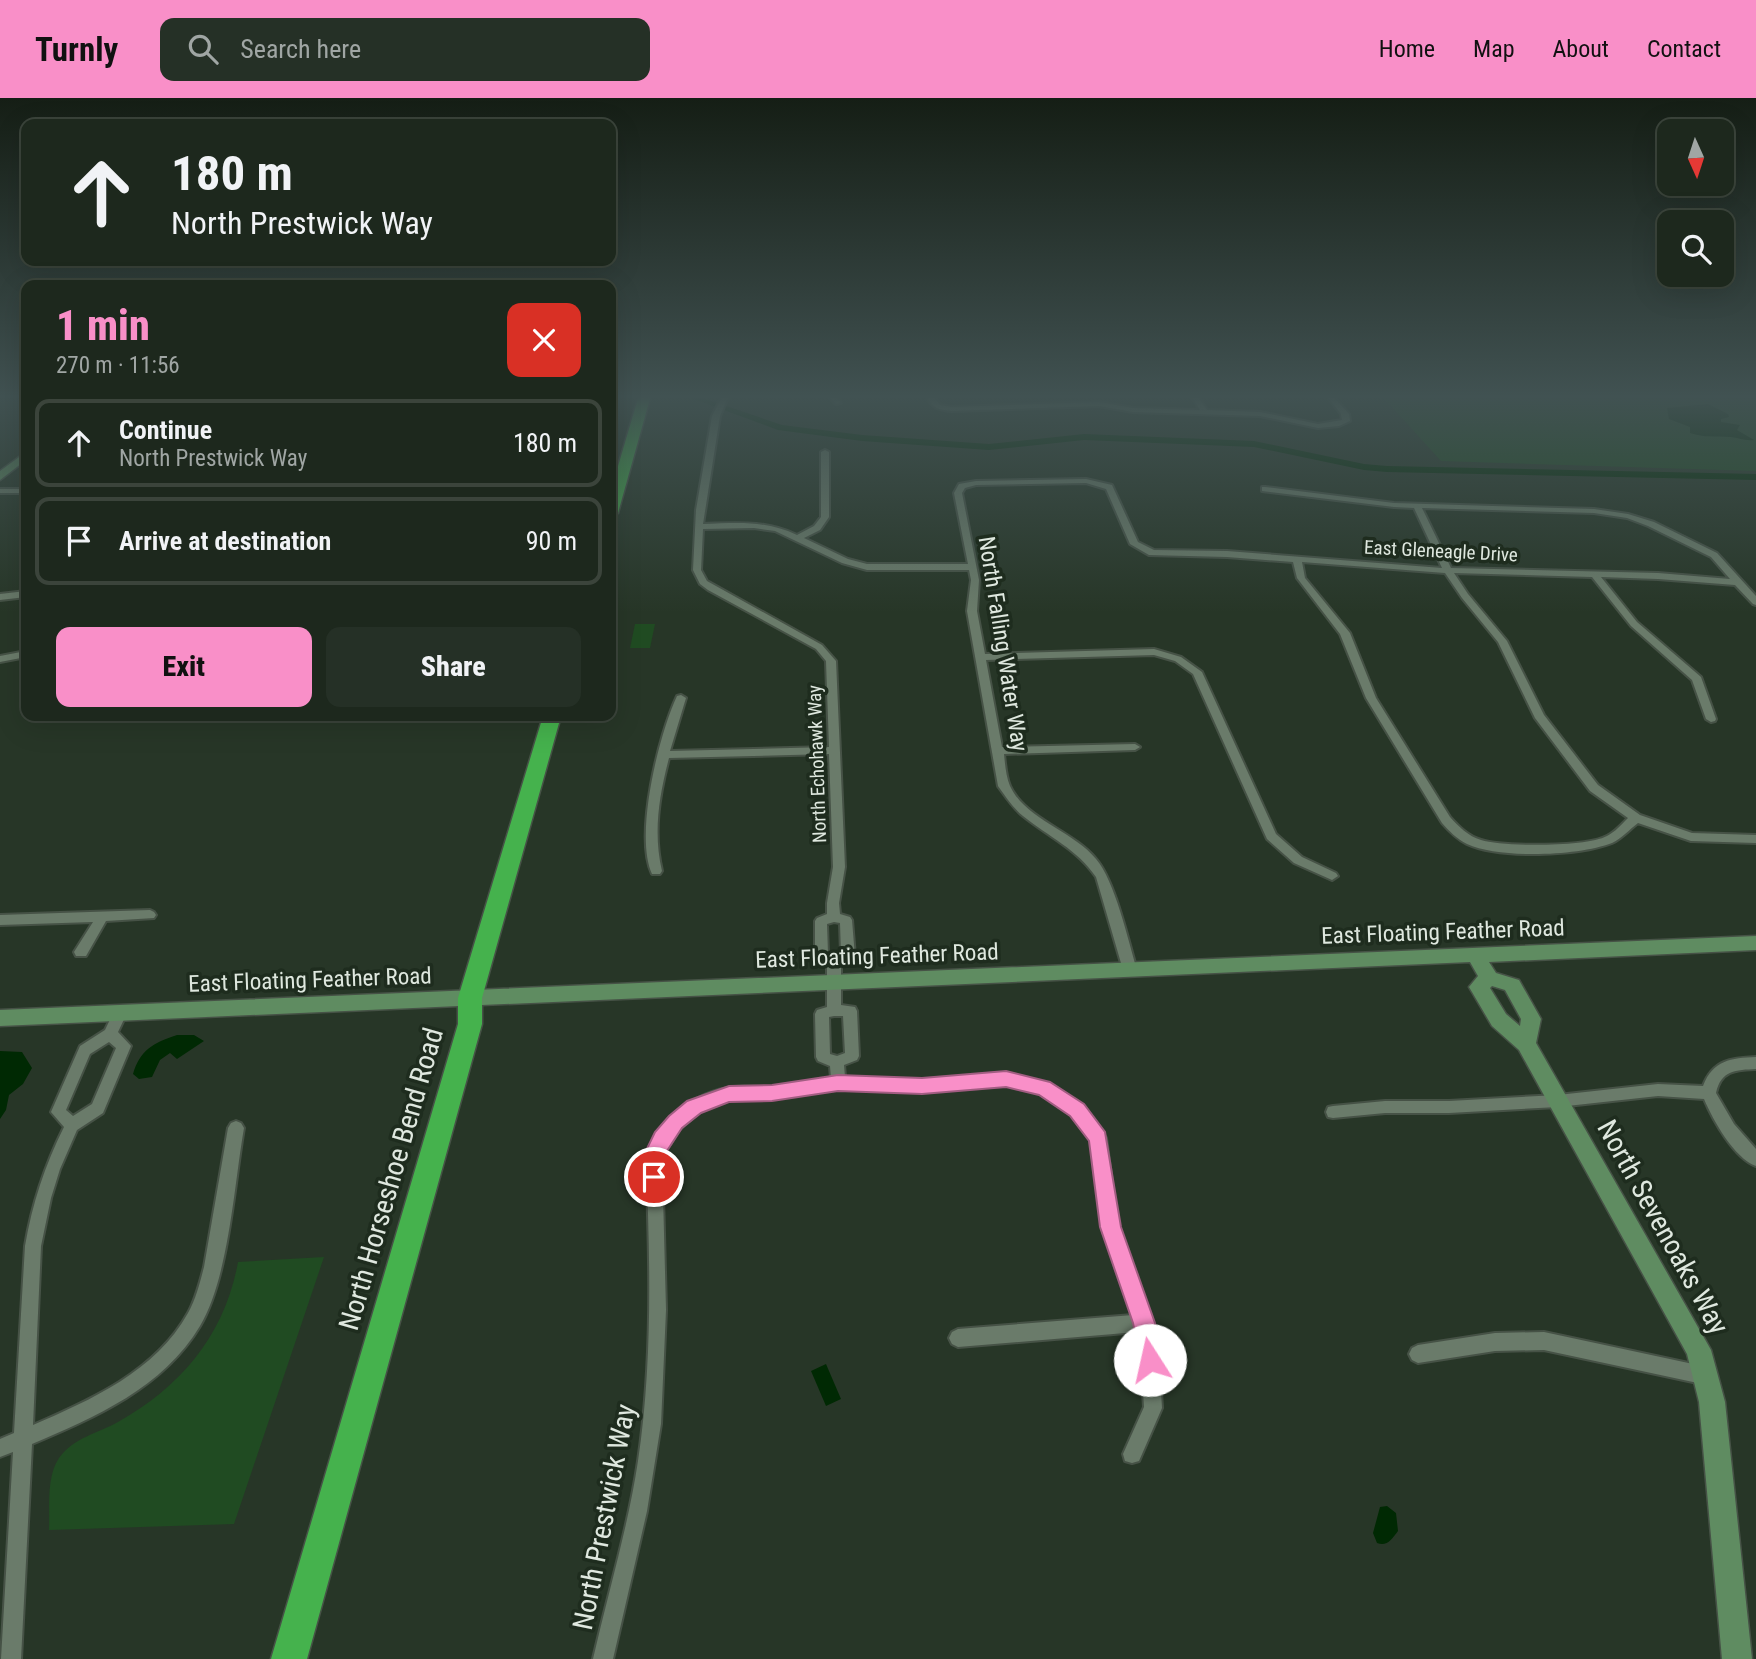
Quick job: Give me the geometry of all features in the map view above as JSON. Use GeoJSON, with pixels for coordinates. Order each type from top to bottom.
{"type":"FeatureCollection","features":[{"type":"Feature","properties":{"kind":"highway"},"geometry":{"type":"LineString","coordinates":[[616,496],[624,468]]}},
{"type":"Feature","properties":{"kind":"highway","name":"North Horseshoe Bend Road"},"geometry":{"type":"LineString","coordinates":[[289,1659],[470,1024],[470,998],[551,721]]}},
{"type":"Feature","properties":{"kind":"main road","name":"East Floating Feather Road"},"geometry":{"type":"LineString","coordinates":[[0,1018],[1756,943]]}},
{"type":"Feature","properties":{"kind":"main road","name":"North Sevenoaks Way"},"geometry":{"type":"LineString","coordinates":[[1475,955],[1489,978],[1512,985],[1531,1019],[1526,1044]]}},
{"type":"Feature","properties":{"kind":"main road","name":"North Sevenoaks Way"},"geometry":{"type":"LineString","coordinates":[[1489,978],[1479,986],[1499,1020],[1526,1044],[1686,1325],[1707,1376],[1712,1402],[1737,1659]]}},
{"type":"Feature","properties":{"kind":"street","name":"North Echohawk Way"},"geometry":{"type":"LineString","coordinates":[[708,468],[696,570],[703,582],[827,654],[833,669],[839,867],[833,903],[834,917]]}},
{"type":"Feature","properties":{"kind":"street"},"geometry":{"type":"LineString","coordinates":[[798,538],[817,528],[825,517],[825,468]]}},
{"type":"Feature","properties":{"kind":"street","name":"North Falling Water Way"},"geometry":{"type":"LineString","coordinates":[[1130,970],[1096,864],[1077,845],[1032,819],[1012,801],[1004,786],[972,611],[975,580],[958,493],[962,486],[990,482],[1086,481],[1103,484],[1112,491],[1134,544],[1144,551]]}},
{"type":"Feature","properties":{"kind":"street"},"geometry":{"type":"LineString","coordinates":[[1265,489],[1417,506],[1594,510],[1628,516],[1651,524],[1714,555],[1756,602]]}},
{"type":"Feature","properties":{"kind":"street"},"geometry":{"type":"LineString","coordinates":[[0,491],[21,491]]}},
{"type":"Feature","properties":{"kind":"street"},"geometry":{"type":"LineString","coordinates":[[1417,506],[1448,571],[1465,597],[1502,641],[1533,707],[1599,793],[1636,818],[1691,837],[1756,839]]}},
{"type":"Feature","properties":{"kind":"street"},"geometry":{"type":"LineString","coordinates":[[699,527],[766,526],[845,561],[867,567],[972,567]]}},
{"type":"Feature","properties":{"kind":"street","name":"East Gleneagle Drive"},"geometry":{"type":"LineString","coordinates":[[1144,551],[1448,571],[1738,582]]}},
{"type":"Feature","properties":{"kind":"street"},"geometry":{"type":"LineString","coordinates":[[1297,559],[1301,578],[1345,633],[1371,698],[1446,820],[1458,833],[1474,842],[1505,849],[1598,844],[1611,839],[1636,818]]}},
{"type":"Feature","properties":{"kind":"street"},"geometry":{"type":"LineString","coordinates":[[1595,575],[1634,624],[1697,679],[1711,719]]}},
{"type":"Feature","properties":{"kind":"street"},"geometry":{"type":"LineString","coordinates":[[0,597],[21,595]]}},
{"type":"Feature","properties":{"kind":"street"},"geometry":{"type":"LineString","coordinates":[[980,657],[1154,652],[1178,659],[1197,672],[1271,836],[1298,860],[1332,876]]}},
{"type":"Feature","properties":{"kind":"street"},"geometry":{"type":"LineString","coordinates":[[0,659],[21,655]]}},
{"type":"Feature","properties":{"kind":"street"},"geometry":{"type":"LineString","coordinates":[[656,871],[649,845],[664,755],[681,698]]}},
{"type":"Feature","properties":{"kind":"street"},"geometry":{"type":"LineString","coordinates":[[997,751],[1135,747]]}},
{"type":"Feature","properties":{"kind":"street"},"geometry":{"type":"LineString","coordinates":[[664,755],[835,750]]}},
{"type":"Feature","properties":{"kind":"street"},"geometry":{"type":"LineString","coordinates":[[0,920],[150,915]]}},
{"type":"Feature","properties":{"kind":"street"},"geometry":{"type":"LineString","coordinates":[[81,952],[102,917]]}},
{"type":"Feature","properties":{"kind":"street","name":"North Echohawk Way"},"geometry":{"type":"LineString","coordinates":[[834,917],[846,920],[848,957],[834,960],[822,958],[821,921],[834,917]]}},
{"type":"Feature","properties":{"kind":"street","name":"North Echohawk Way"},"geometry":{"type":"LineString","coordinates":[[834,960],[834,982]]}},
{"type":"Feature","properties":{"kind":"street"},"geometry":{"type":"LineString","coordinates":[[834,982],[834,1010]]}},
{"type":"Feature","properties":{"kind":"street"},"geometry":{"type":"LineString","coordinates":[[834,1010],[850,1012],[852,1056],[836,1062],[823,1057],[822,1014],[834,1010]]}},
{"type":"Feature","properties":{"kind":"street"},"geometry":{"type":"LineString","coordinates":[[72,1125],[58,1112],[85,1050],[110,1034],[120,1013]]}},
{"type":"Feature","properties":{"kind":"street"},"geometry":{"type":"LineString","coordinates":[[11,1659],[37,1210],[48,1175],[72,1125],[98,1108],[124,1046],[110,1034]]}},
{"type":"Feature","properties":{"kind":"street"},"geometry":{"type":"LineString","coordinates":[[836,1062],[838,1083]]}},
{"type":"Feature","properties":{"kind":"street"},"geometry":{"type":"LineString","coordinates":[[1756,1063],[1732,1064],[1716,1072],[1710,1082],[1709,1093],[1716,1111],[1728,1129],[1756,1159]]}},
{"type":"Feature","properties":{"kind":"street","name":"North Prestwick Way"},"geometry":{"type":"LineString","coordinates":[[603,1659],[646,1462],[653,1405],[656,1353],[653,1157],[662,1138],[694,1107],[729,1094],[772,1093],[838,1083],[922,1086],[1006,1079],[1044,1088],[1077,1110],[1098,1138],[1110,1227],[1144,1323],[1150,1360],[1153,1408],[1132,1454]]}},
{"type":"Feature","properties":{"kind":"street"},"geometry":{"type":"LineString","coordinates":[[1333,1112],[1385,1107],[1449,1107],[1558,1101],[1658,1090],[1709,1093]]}},
{"type":"Feature","properties":{"kind":"street"},"geometry":{"type":"LineString","coordinates":[[0,1448],[90,1410],[124,1391],[178,1343],[197,1314],[208,1287],[236,1128]]}},
{"type":"Feature","properties":{"kind":"street"},"geometry":{"type":"LineString","coordinates":[[958,1338],[1144,1323]]}},
{"type":"Feature","properties":{"kind":"street"},"geometry":{"type":"LineString","coordinates":[[1418,1354],[1495,1342],[1544,1341],[1707,1376]]}},
{"type":"Feature","properties":{"kind":"shaded area"},"geometry":{"type":"Polygon","coordinates":[[[1657,468],[1756,468],[1756,471],[1657,468]]]}},
{"type":"Feature","properties":{"kind":"shaded area"},"geometry":{"type":"Polygon","coordinates":[[[635,624],[655,624],[650,648],[630,648],[635,624]]]}},
{"type":"Feature","properties":{"kind":"shaded area"},"geometry":{"type":"Polygon","coordinates":[[[177,1035],[194,1035],[204,1041],[177,1059],[170,1053],[160,1060],[152,1077],[139,1079],[133,1074],[139,1059],[149,1048],[177,1035]]]}},
{"type":"Feature","properties":{"kind":"shaded area"},"geometry":{"type":"Polygon","coordinates":[[[0,1051],[22,1052],[32,1068],[23,1084],[9,1095],[6,1110],[0,1119],[0,1051]]]}},
{"type":"Feature","properties":{"kind":"shaded area"},"geometry":{"type":"Polygon","coordinates":[[[324,1257],[234,1524],[49,1530],[50,1483],[59,1458],[71,1445],[141,1408],[181,1375],[211,1335],[223,1312],[238,1262],[324,1257]]]}},
{"type":"Feature","properties":{"kind":"shaded area"},"geometry":{"type":"Polygon","coordinates":[[[826,1364],[841,1399],[826,1406],[811,1371],[826,1364]]]}},
{"type":"Feature","properties":{"kind":"shaded area"},"geometry":{"type":"Polygon","coordinates":[[[1387,1506],[1396,1513],[1398,1531],[1389,1541],[1381,1544],[1377,1543],[1373,1533],[1380,1507],[1387,1506]]]}},
{"type":"Feature","properties":{"kind":"waterway"},"geometry":{"type":"LineString","coordinates":[[1374,468],[1756,477]]}},
{"type":"Feature","properties":{"kind":"route"},"geometry":{"type":"LineString","coordinates":[[654,1177],[653,1157],[662,1138],[676,1122],[694,1107],[729,1094],[772,1093],[838,1083],[922,1086],[1006,1079],[1044,1088],[1077,1110],[1098,1138],[1110,1227],[1144,1323],[1150,1360]]}}]}
